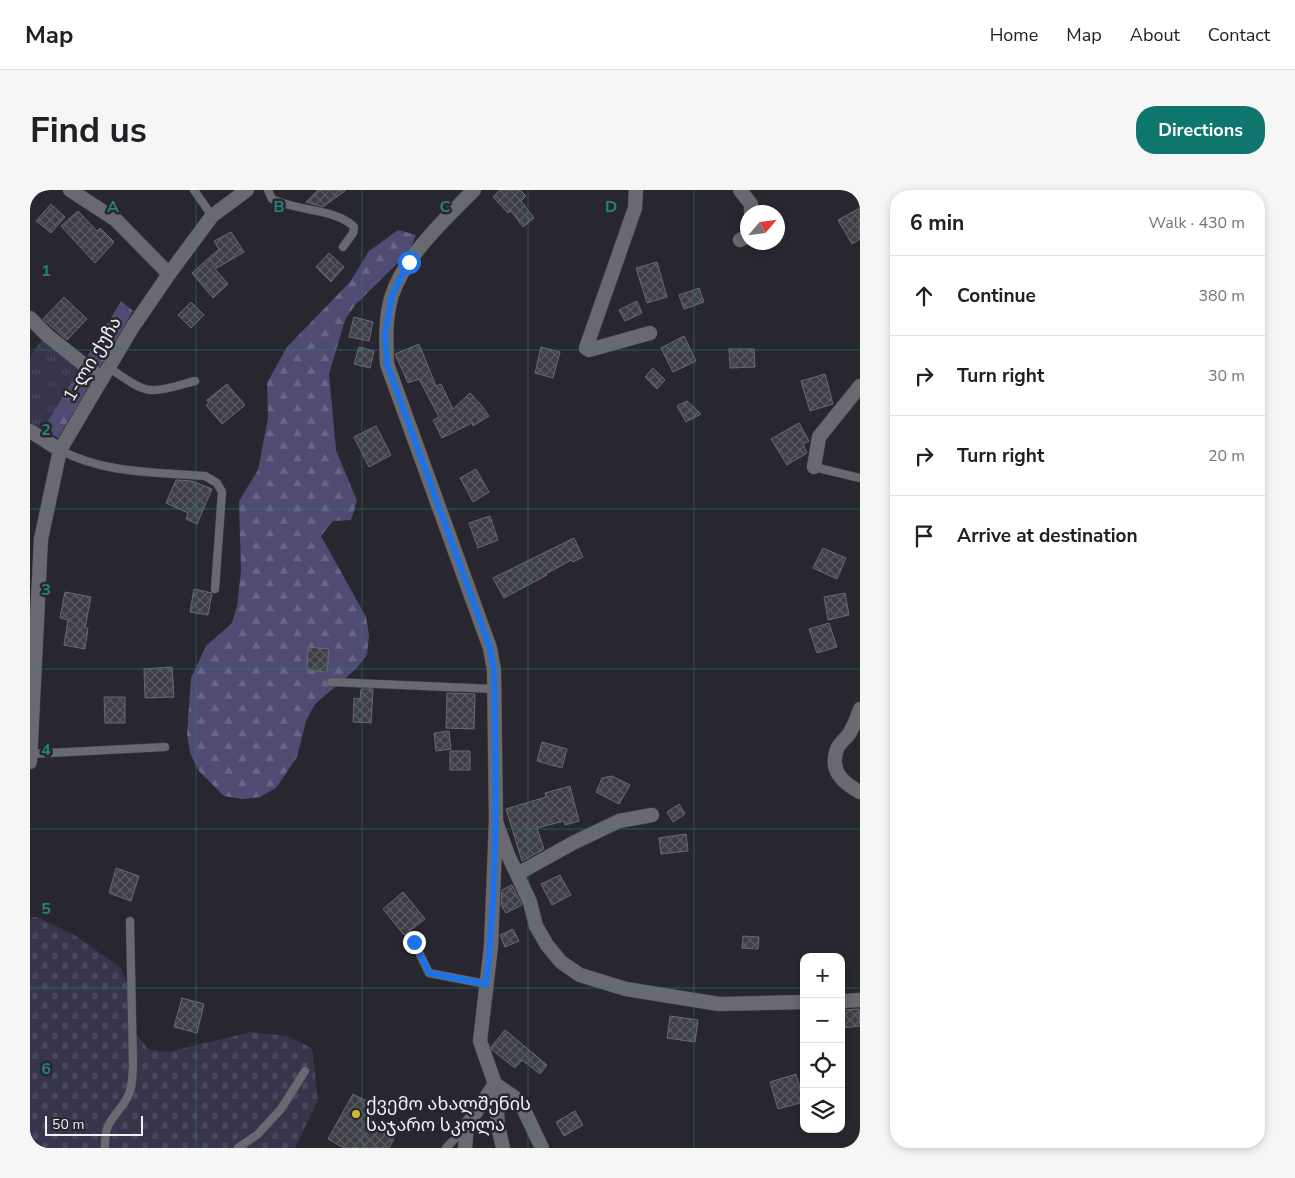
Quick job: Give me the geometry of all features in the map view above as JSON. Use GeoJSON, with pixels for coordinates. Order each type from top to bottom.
{"type":"FeatureCollection","features":[{"type":"Feature","properties":{"kind":"street"},"geometry":{"type":"LineString","coordinates":[[70,190],[116,220],[169,274]]}},
{"type":"Feature","properties":{"kind":"street","name":"1-ლი ქუჩა"},"geometry":{"type":"LineString","coordinates":[[30,762],[41,539],[60,450],[132,328],[169,274],[212,216],[247,190]]}},
{"type":"Feature","properties":{"kind":"street"},"geometry":{"type":"LineString","coordinates":[[474,190],[409,262],[392,295],[385,334],[387,364],[490,648],[494,670],[496,821],[491,946],[480,1041],[495,1084],[498,1126],[503,1148]]}},
{"type":"Feature","properties":{"kind":"street"},"geometry":{"type":"LineString","coordinates":[[636,190],[635,208],[586,348],[590,350],[650,333]]}},
{"type":"Feature","properties":{"kind":"street"},"geometry":{"type":"LineString","coordinates":[[740,190],[750,205]]}},
{"type":"Feature","properties":{"kind":"street"},"geometry":{"type":"LineString","coordinates":[[30,318],[48,336],[105,373]]}},
{"type":"Feature","properties":{"kind":"street"},"geometry":{"type":"LineString","coordinates":[[814,467],[819,437],[860,386]]}},
{"type":"Feature","properties":{"kind":"street"},"geometry":{"type":"LineString","coordinates":[[30,432],[60,450]]}},
{"type":"Feature","properties":{"kind":"street"},"geometry":{"type":"LineString","coordinates":[[860,709],[850,732],[837,748],[834,765],[845,783],[860,792]]}},
{"type":"Feature","properties":{"kind":"street"},"geometry":{"type":"LineString","coordinates":[[518,874],[573,843],[619,821],[652,815]]}},
{"type":"Feature","properties":{"kind":"street"},"geometry":{"type":"LineString","coordinates":[[496,821],[508,855],[530,902],[536,926],[546,945],[561,962],[580,975],[626,989],[720,1004],[800,1002]]}},
{"type":"Feature","properties":{"kind":"street"},"geometry":{"type":"LineString","coordinates":[[845,1001],[860,1000]]}},
{"type":"Feature","properties":{"kind":"street"},"geometry":{"type":"LineString","coordinates":[[465,1148],[467,1125],[495,1084]]}},
{"type":"Feature","properties":{"kind":"street"},"geometry":{"type":"LineString","coordinates":[[495,1084],[514,1097],[523,1108],[542,1148]]}},
{"type":"Feature","properties":{"kind":"lane"},"geometry":{"type":"LineString","coordinates":[[194,190],[212,216]]}},
{"type":"Feature","properties":{"kind":"lane"},"geometry":{"type":"LineString","coordinates":[[268,190],[272,200],[284,206],[339,216],[350,222],[354,227],[353,233],[343,247]]}},
{"type":"Feature","properties":{"kind":"lane"},"geometry":{"type":"LineString","coordinates":[[105,373],[149,390],[158,390],[195,381]]}},
{"type":"Feature","properties":{"kind":"lane"},"geometry":{"type":"LineString","coordinates":[[60,450],[86,462],[119,470],[205,476],[217,483],[222,492],[215,589]]}},
{"type":"Feature","properties":{"kind":"lane"},"geometry":{"type":"LineString","coordinates":[[814,467],[860,478]]}},
{"type":"Feature","properties":{"kind":"lane"},"geometry":{"type":"LineString","coordinates":[[331,682],[494,689]]}},
{"type":"Feature","properties":{"kind":"lane"},"geometry":{"type":"LineString","coordinates":[[30,754],[165,747]]}},
{"type":"Feature","properties":{"kind":"lane"},"geometry":{"type":"LineString","coordinates":[[105,1148],[105,1136],[109,1123],[127,1098],[131,1087],[130,920]]}},
{"type":"Feature","properties":{"kind":"lane"},"geometry":{"type":"LineString","coordinates":[[414,942],[429,973],[486,984]]}},
{"type":"Feature","properties":{"kind":"lane"},"geometry":{"type":"LineString","coordinates":[[238,1148],[258,1134],[281,1109],[305,1071]]}},
{"type":"Feature","properties":{"kind":"lane"},"geometry":{"type":"LineString","coordinates":[[446,1148],[467,1125]]}},
{"type":"Feature","properties":{"kind":"green space"},"geometry":{"type":"Polygon","coordinates":[[[398,230],[416,235],[409,252],[355,305],[345,320],[329,374],[336,450],[357,501],[351,520],[333,521],[321,536],[366,617],[369,635],[367,655],[356,669],[315,704],[306,721],[297,757],[276,788],[260,797],[242,799],[224,796],[198,770],[190,753],[187,734],[191,678],[206,646],[232,623],[237,606],[241,571],[239,501],[258,470],[268,418],[267,383],[287,347],[350,282],[369,251],[398,230]]]}},
{"type":"Feature","properties":{"kind":"green space"},"geometry":{"type":"Polygon","coordinates":[[[121,301],[133,311],[58,438],[43,429],[121,301]]]}},
{"type":"Feature","properties":{"kind":"green space"},"geometry":{"type":"Polygon","coordinates":[[[44,336],[81,367],[43,429],[30,423],[30,357],[44,336]]]}},
{"type":"Feature","properties":{"kind":"green space"},"geometry":{"type":"Polygon","coordinates":[[[30,917],[37,917],[76,936],[121,968],[127,984],[131,1028],[149,1050],[168,1052],[251,1032],[287,1036],[312,1048],[318,1100],[295,1148],[30,1148],[30,917]]]}},
{"type":"Feature","properties":{"kind":"building"},"geometry":{"type":"Polygon","coordinates":[[[318,190],[346,190],[323,207],[306,202],[318,190]]]}},
{"type":"Feature","properties":{"kind":"building"},"geometry":{"type":"Polygon","coordinates":[[[500,190],[520,190],[526,196],[521,201],[534,218],[523,227],[511,211],[508,213],[493,197],[500,190]]]}},
{"type":"Feature","properties":{"kind":"building"},"geometry":{"type":"Polygon","coordinates":[[[51,204],[65,217],[51,233],[36,221],[51,204]]]}},
{"type":"Feature","properties":{"kind":"building"},"geometry":{"type":"Polygon","coordinates":[[[860,208],[860,239],[852,244],[838,220],[860,208]]]}},
{"type":"Feature","properties":{"kind":"building"},"geometry":{"type":"Polygon","coordinates":[[[78,211],[97,231],[100,228],[114,242],[95,263],[61,226],[78,211]]]}},
{"type":"Feature","properties":{"kind":"building"},"geometry":{"type":"Polygon","coordinates":[[[231,232],[244,252],[215,269],[228,284],[213,298],[192,273],[219,249],[214,241],[231,232]]]}},
{"type":"Feature","properties":{"kind":"building"},"geometry":{"type":"Polygon","coordinates":[[[329,253],[344,267],[331,282],[316,267],[329,253]]]}},
{"type":"Feature","properties":{"kind":"building"},"geometry":{"type":"Polygon","coordinates":[[[657,262],[667,297],[647,303],[636,268],[657,262]]]}},
{"type":"Feature","properties":{"kind":"building"},"geometry":{"type":"Polygon","coordinates":[[[699,288],[704,302],[684,309],[679,295],[699,288]]]}},
{"type":"Feature","properties":{"kind":"building"},"geometry":{"type":"Polygon","coordinates":[[[64,297],[87,319],[67,340],[43,319],[64,297]]]}},
{"type":"Feature","properties":{"kind":"building"},"geometry":{"type":"Polygon","coordinates":[[[637,301],[642,313],[625,321],[619,310],[637,301]]]}},
{"type":"Feature","properties":{"kind":"building"},"geometry":{"type":"Polygon","coordinates":[[[191,302],[204,315],[191,328],[178,315],[191,302]]]}},
{"type":"Feature","properties":{"kind":"building"},"geometry":{"type":"Polygon","coordinates":[[[354,317],[373,322],[369,341],[349,337],[354,317]]]}},
{"type":"Feature","properties":{"kind":"building"},"geometry":{"type":"Polygon","coordinates":[[[684,336],[696,361],[673,372],[661,348],[684,336]]]}},
{"type":"Feature","properties":{"kind":"building"},"geometry":{"type":"Polygon","coordinates":[[[419,344],[436,386],[441,384],[453,409],[470,393],[489,416],[473,426],[472,423],[442,438],[433,420],[439,417],[419,379],[408,383],[395,354],[419,344]]]}},
{"type":"Feature","properties":{"kind":"building"},"geometry":{"type":"Polygon","coordinates":[[[359,347],[374,351],[370,368],[354,364],[359,347]]]}},
{"type":"Feature","properties":{"kind":"building"},"geometry":{"type":"Polygon","coordinates":[[[541,347],[560,352],[553,378],[535,373],[541,347]]]}},
{"type":"Feature","properties":{"kind":"building"},"geometry":{"type":"Polygon","coordinates":[[[729,349],[754,349],[755,367],[730,368],[729,349]]]}},
{"type":"Feature","properties":{"kind":"building"},"geometry":{"type":"Polygon","coordinates":[[[653,368],[665,380],[657,389],[645,377],[653,368]]]}},
{"type":"Feature","properties":{"kind":"building"},"geometry":{"type":"Polygon","coordinates":[[[825,374],[833,404],[810,411],[801,381],[825,374]]]}},
{"type":"Feature","properties":{"kind":"building"},"geometry":{"type":"Polygon","coordinates":[[[227,384],[245,405],[222,424],[206,405],[209,403],[207,400],[227,384]]]}},
{"type":"Feature","properties":{"kind":"building"},"geometry":{"type":"Polygon","coordinates":[[[687,401],[701,414],[686,422],[677,406],[687,401]]]}},
{"type":"Feature","properties":{"kind":"building"},"geometry":{"type":"Polygon","coordinates":[[[799,423],[809,441],[803,444],[807,453],[787,465],[771,439],[799,423]]]}},
{"type":"Feature","properties":{"kind":"building"},"geometry":{"type":"Polygon","coordinates":[[[376,426],[391,455],[369,467],[354,437],[376,426]]]}},
{"type":"Feature","properties":{"kind":"building"},"geometry":{"type":"Polygon","coordinates":[[[476,469],[489,492],[473,502],[460,478],[476,469]]]}},
{"type":"Feature","properties":{"kind":"building"},"geometry":{"type":"Polygon","coordinates":[[[176,480],[192,481],[212,489],[197,524],[186,519],[188,513],[166,503],[176,480]]]}},
{"type":"Feature","properties":{"kind":"building"},"geometry":{"type":"Polygon","coordinates":[[[490,516],[498,540],[478,548],[469,523],[490,516]]]}},
{"type":"Feature","properties":{"kind":"building"},"geometry":{"type":"Polygon","coordinates":[[[574,538],[583,557],[573,562],[571,560],[504,598],[493,578],[574,538]]]}},
{"type":"Feature","properties":{"kind":"building"},"geometry":{"type":"Polygon","coordinates":[[[823,548],[846,558],[837,579],[813,568],[823,548]]]}},
{"type":"Feature","properties":{"kind":"building"},"geometry":{"type":"Polygon","coordinates":[[[194,589],[212,593],[208,615],[190,612],[194,589]]]}},
{"type":"Feature","properties":{"kind":"building"},"geometry":{"type":"Polygon","coordinates":[[[65,592],[91,597],[85,628],[88,628],[85,649],[64,645],[68,620],[60,618],[65,592]]]}},
{"type":"Feature","properties":{"kind":"building"},"geometry":{"type":"Polygon","coordinates":[[[845,593],[849,615],[828,620],[824,597],[845,593]]]}},
{"type":"Feature","properties":{"kind":"building"},"geometry":{"type":"Polygon","coordinates":[[[829,623],[837,647],[817,653],[809,629],[829,623]]]}},
{"type":"Feature","properties":{"kind":"building"},"geometry":{"type":"Polygon","coordinates":[[[308,647],[329,649],[327,672],[307,670],[308,647]]]}},
{"type":"Feature","properties":{"kind":"building"},"geometry":{"type":"Polygon","coordinates":[[[172,667],[174,697],[145,698],[144,669],[172,667]]]}},
{"type":"Feature","properties":{"kind":"building"},"geometry":{"type":"Polygon","coordinates":[[[361,689],[373,689],[371,723],[353,722],[354,698],[360,699],[361,689]]]}},
{"type":"Feature","properties":{"kind":"building"},"geometry":{"type":"Polygon","coordinates":[[[447,693],[475,694],[474,729],[446,728],[447,693]]]}},
{"type":"Feature","properties":{"kind":"building"},"geometry":{"type":"Polygon","coordinates":[[[104,697],[125,697],[125,723],[105,723],[104,697]]]}},
{"type":"Feature","properties":{"kind":"building"},"geometry":{"type":"Polygon","coordinates":[[[449,731],[451,749],[436,751],[434,733],[449,731]]]}},
{"type":"Feature","properties":{"kind":"building"},"geometry":{"type":"Polygon","coordinates":[[[542,742],[567,749],[562,768],[537,761],[542,742]]]}},
{"type":"Feature","properties":{"kind":"building"},"geometry":{"type":"Polygon","coordinates":[[[450,751],[470,751],[470,770],[450,770],[450,751]]]}},
{"type":"Feature","properties":{"kind":"building"},"geometry":{"type":"Polygon","coordinates":[[[612,776],[630,785],[619,804],[596,792],[602,778],[612,776]]]}},
{"type":"Feature","properties":{"kind":"building"},"geometry":{"type":"Polygon","coordinates":[[[570,786],[579,821],[565,825],[564,821],[537,828],[544,849],[522,861],[506,809],[546,797],[545,793],[570,786]]]}},
{"type":"Feature","properties":{"kind":"building"},"geometry":{"type":"Polygon","coordinates":[[[679,804],[685,814],[673,822],[667,812],[679,804]]]}},
{"type":"Feature","properties":{"kind":"building"},"geometry":{"type":"Polygon","coordinates":[[[686,834],[688,851],[661,854],[659,838],[686,834]]]}},
{"type":"Feature","properties":{"kind":"building"},"geometry":{"type":"Polygon","coordinates":[[[116,868],[139,876],[131,901],[109,893],[116,868]]]}},
{"type":"Feature","properties":{"kind":"building"},"geometry":{"type":"Polygon","coordinates":[[[560,875],[571,895],[552,905],[541,884],[560,875]]]}},
{"type":"Feature","properties":{"kind":"building"},"geometry":{"type":"Polygon","coordinates":[[[512,885],[522,905],[506,913],[501,905],[502,890],[512,885]]]}},
{"type":"Feature","properties":{"kind":"building"},"geometry":{"type":"Polygon","coordinates":[[[403,892],[425,919],[404,935],[383,909],[403,892]]]}},
{"type":"Feature","properties":{"kind":"building"},"geometry":{"type":"Polygon","coordinates":[[[513,929],[519,941],[505,947],[500,935],[513,929]]]}},
{"type":"Feature","properties":{"kind":"building"},"geometry":{"type":"Polygon","coordinates":[[[743,936],[759,937],[758,949],[742,948],[743,936]]]}},
{"type":"Feature","properties":{"kind":"building"},"geometry":{"type":"Polygon","coordinates":[[[182,998],[204,1004],[197,1033],[174,1027],[182,998]]]}},
{"type":"Feature","properties":{"kind":"building"},"geometry":{"type":"Polygon","coordinates":[[[859,1009],[860,1026],[845,1028],[845,1010],[859,1009]]]}},
{"type":"Feature","properties":{"kind":"building"},"geometry":{"type":"Polygon","coordinates":[[[670,1016],[698,1020],[695,1042],[667,1038],[670,1016]]]}},
{"type":"Feature","properties":{"kind":"building"},"geometry":{"type":"Polygon","coordinates":[[[505,1030],[547,1065],[540,1074],[522,1060],[515,1068],[492,1050],[491,1047],[505,1030]]]}},
{"type":"Feature","properties":{"kind":"building"},"geometry":{"type":"Polygon","coordinates":[[[796,1074],[800,1088],[800,1103],[778,1109],[770,1082],[796,1074]]]}},
{"type":"Feature","properties":{"kind":"building","name":"ქვემო ახალშენის საჯარო სკოლა"},"geometry":{"type":"Polygon","coordinates":[[[353,1094],[374,1105],[365,1123],[394,1139],[389,1148],[344,1148],[328,1139],[353,1094]]]}},
{"type":"Feature","properties":{"kind":"building"},"geometry":{"type":"Polygon","coordinates":[[[575,1111],[583,1125],[564,1136],[556,1122],[575,1111]]]}},
{"type":"Feature","properties":{"kind":"place","name":"ქვემო ახალშენის საჯარო სკოლა"},"geometry":{"type":"Point","coordinates":[356,1114]}},
{"type":"Feature","properties":{"kind":"route"},"geometry":{"type":"LineString","coordinates":[[409,262],[392,295],[385,334],[387,364],[490,648],[494,670],[496,821],[491,946],[486,984],[429,973],[414,942]]}}]}
